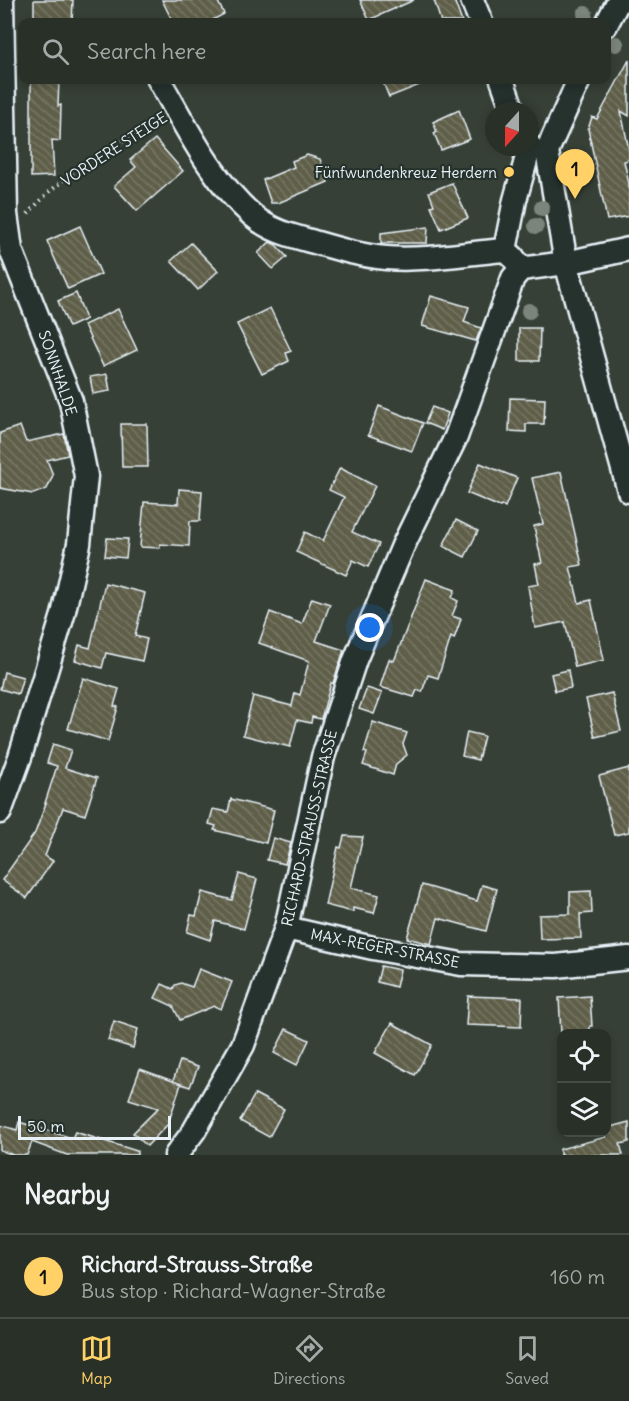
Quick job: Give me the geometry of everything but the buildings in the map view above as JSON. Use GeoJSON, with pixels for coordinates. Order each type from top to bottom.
{"type":"FeatureCollection","features":[{"type":"Feature","properties":{"kind":"street","name":"SONNHALDE"},"geometry":{"type":"LineString","coordinates":[[0,812],[20,758],[63,615],[79,544],[86,476],[71,401],[6,256],[2,0]]}},
{"type":"Feature","properties":{"kind":"street"},"geometry":{"type":"LineString","coordinates":[[472,0],[479,18]]}},
{"type":"Feature","properties":{"kind":"street"},"geometry":{"type":"LineString","coordinates":[[610,18],[619,0]]}},
{"type":"Feature","properties":{"kind":"street","name":"VORDERE STEIGE"},"geometry":{"type":"LineString","coordinates":[[161,84],[197,146],[227,188],[252,216],[278,232],[343,250],[385,258],[429,258],[505,250]]}},
{"type":"Feature","properties":{"kind":"street"},"geometry":{"type":"LineString","coordinates":[[503,84],[510,102]]}},
{"type":"Feature","properties":{"kind":"street"},"geometry":{"type":"LineString","coordinates":[[539,143],[576,84]]}},
{"type":"Feature","properties":{"kind":"street"},"geometry":{"type":"LineString","coordinates":[[533,156],[515,200],[505,250],[521,269],[566,263],[629,249]]}},
{"type":"Feature","properties":{"kind":"street"},"geometry":{"type":"LineString","coordinates":[[538,156],[629,491]]}},
{"type":"Feature","properties":{"kind":"street","name":"RICHARD-STRAUSS-STRASSE"},"geometry":{"type":"LineString","coordinates":[[176,1155],[194,1131],[243,1045],[286,928],[323,757],[355,660],[403,546],[456,437],[513,278],[521,269]]}},
{"type":"Feature","properties":{"kind":"street","name":"MAX-REGER-STRASSE"},"geometry":{"type":"LineString","coordinates":[[286,928],[373,948],[461,964],[556,966],[629,958]]}},
{"type":"Feature","properties":{"kind":"path","name":"VORDERE STEIGE"},"geometry":{"type":"LineString","coordinates":[[27,215],[76,170],[176,110]]}},
{"type":"Feature","properties":{"kind":"place","name":"Fünfwundenkreuz Herdern"},"geometry":{"type":"Point","coordinates":[509,172]}},
{"type":"Feature","properties":{"kind":"place","name":"Richard-Strauss-Straße"},"geometry":{"type":"Point","coordinates":[575,199]}}]}
